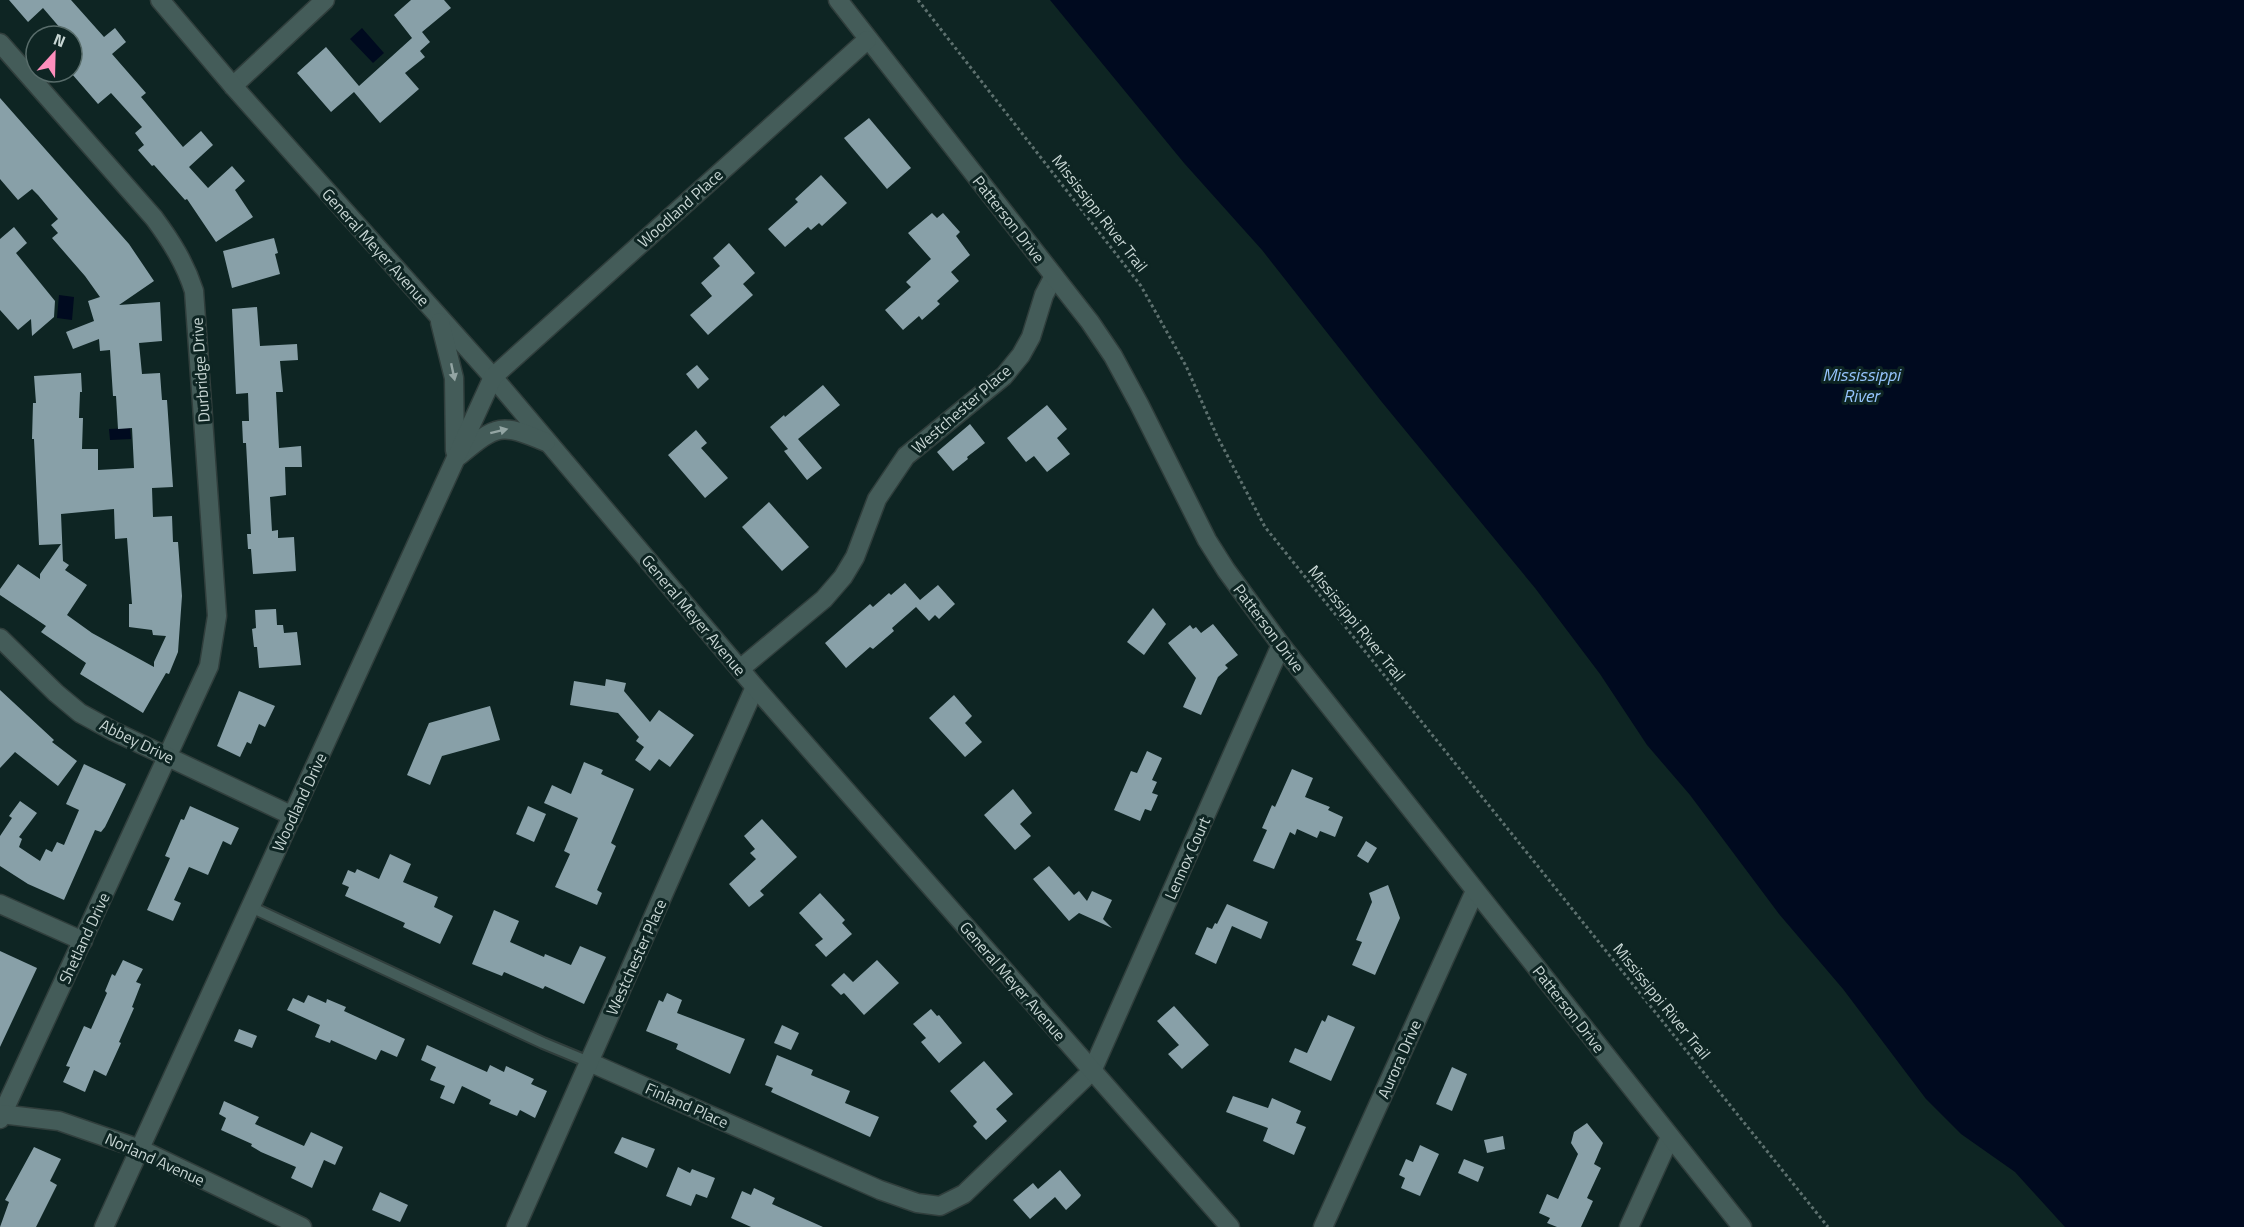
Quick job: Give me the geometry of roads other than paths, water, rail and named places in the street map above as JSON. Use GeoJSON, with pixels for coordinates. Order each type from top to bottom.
{"type":"FeatureCollection","features":[{"type":"Feature","properties":{"kind":"street","name":"General Meyer Avenue"},"geometry":{"type":"LineString","coordinates":[[160,0],[233,86],[493,377],[755,687],[1230,1227]]}},
{"type":"Feature","properties":{"kind":"street"},"geometry":{"type":"LineString","coordinates":[[233,86],[326,0]]}},
{"type":"Feature","properties":{"kind":"street","name":"Patterson Drive"},"geometry":{"type":"LineString","coordinates":[[838,0],[867,40],[1054,276],[1113,356],[1192,510],[1226,570],[1281,645],[1742,1227]]}},
{"type":"Feature","properties":{"kind":"street","name":"Woodland Place"},"geometry":{"type":"LineString","coordinates":[[493,377],[867,40]]}},
{"type":"Feature","properties":{"kind":"street","name":"Durbridge Drive"},"geometry":{"type":"LineString","coordinates":[[0,43],[154,218],[175,247],[187,269],[194,291],[217,616],[209,666],[168,757]]}},
{"type":"Feature","properties":{"kind":"street","name":"Westchester Place"},"geometry":{"type":"LineString","coordinates":[[740,669],[824,599],[843,577],[855,557],[877,499],[906,456],[1004,376],[1021,355],[1031,337],[1044,295],[1054,276]]}},
{"type":"Feature","properties":{"kind":"street"},"geometry":{"type":"LineString","coordinates":[[438,315],[454,378],[455,459]]}},
{"type":"Feature","properties":{"kind":"street","name":"Woodland Drive"},"geometry":{"type":"LineString","coordinates":[[104,1227],[493,377]]}},
{"type":"Feature","properties":{"kind":"street"},"geometry":{"type":"LineString","coordinates":[[455,459],[483,437],[499,429],[512,429],[548,443]]}},
{"type":"Feature","properties":{"kind":"street","name":"Abbey Drive"},"geometry":{"type":"LineString","coordinates":[[0,638],[56,693],[80,713],[293,816]]}},
{"type":"Feature","properties":{"kind":"street","name":"Lennox Court"},"geometry":{"type":"LineString","coordinates":[[1092,1071],[1281,645]]}},
{"type":"Feature","properties":{"kind":"street","name":"Westchester Place"},"geometry":{"type":"LineString","coordinates":[[516,1227],[755,687]]}},
{"type":"Feature","properties":{"kind":"street","name":"Shetland Drive"},"geometry":{"type":"LineString","coordinates":[[1,1116],[168,757]]}},
{"type":"Feature","properties":{"kind":"street","name":"Aurora Drive"},"geometry":{"type":"LineString","coordinates":[[1323,1227],[1475,891]]}},
{"type":"Feature","properties":{"kind":"street"},"geometry":{"type":"LineString","coordinates":[[0,904],[83,941]]}},
{"type":"Feature","properties":{"kind":"street","name":"Finland Place"},"geometry":{"type":"LineString","coordinates":[[590,1062],[880,1190],[918,1203],[940,1206],[964,1194],[1092,1071]]}},
{"type":"Feature","properties":{"kind":"street","name":"Norland Avenue"},"geometry":{"type":"LineString","coordinates":[[1,1116],[59,1121],[140,1149],[302,1227]]}},
{"type":"Feature","properties":{"kind":"street"},"geometry":{"type":"LineString","coordinates":[[1629,1227],[1670,1137]]}},
{"type":"Feature","properties":{"kind":"lane","name":"Finland Place"},"geometry":{"type":"LineString","coordinates":[[251,907],[543,1043],[590,1062]]}},
{"type":"Feature","properties":{"kind":"water","name":"Mississippi River"},"geometry":{"type":"Polygon","coordinates":[[[1050,0],[2244,0],[2244,1227],[2065,1227],[2015,1172],[1961,1134],[1926,1099],[1843,989],[1779,914],[1690,795],[1647,745],[1600,674],[1535,588],[1381,401],[1262,250],[1184,163],[1050,0]]]}},
{"type":"Feature","properties":{"kind":"water"},"geometry":{"type":"Polygon","coordinates":[[[362,28],[384,53],[373,63],[350,39],[362,28]]]}},
{"type":"Feature","properties":{"kind":"water"},"geometry":{"type":"Polygon","coordinates":[[[59,295],[74,297],[72,320],[57,318],[59,295]]]}},
{"type":"Feature","properties":{"kind":"water"},"geometry":{"type":"Polygon","coordinates":[[[130,428],[131,439],[110,440],[109,429],[130,428]]]}}]}
